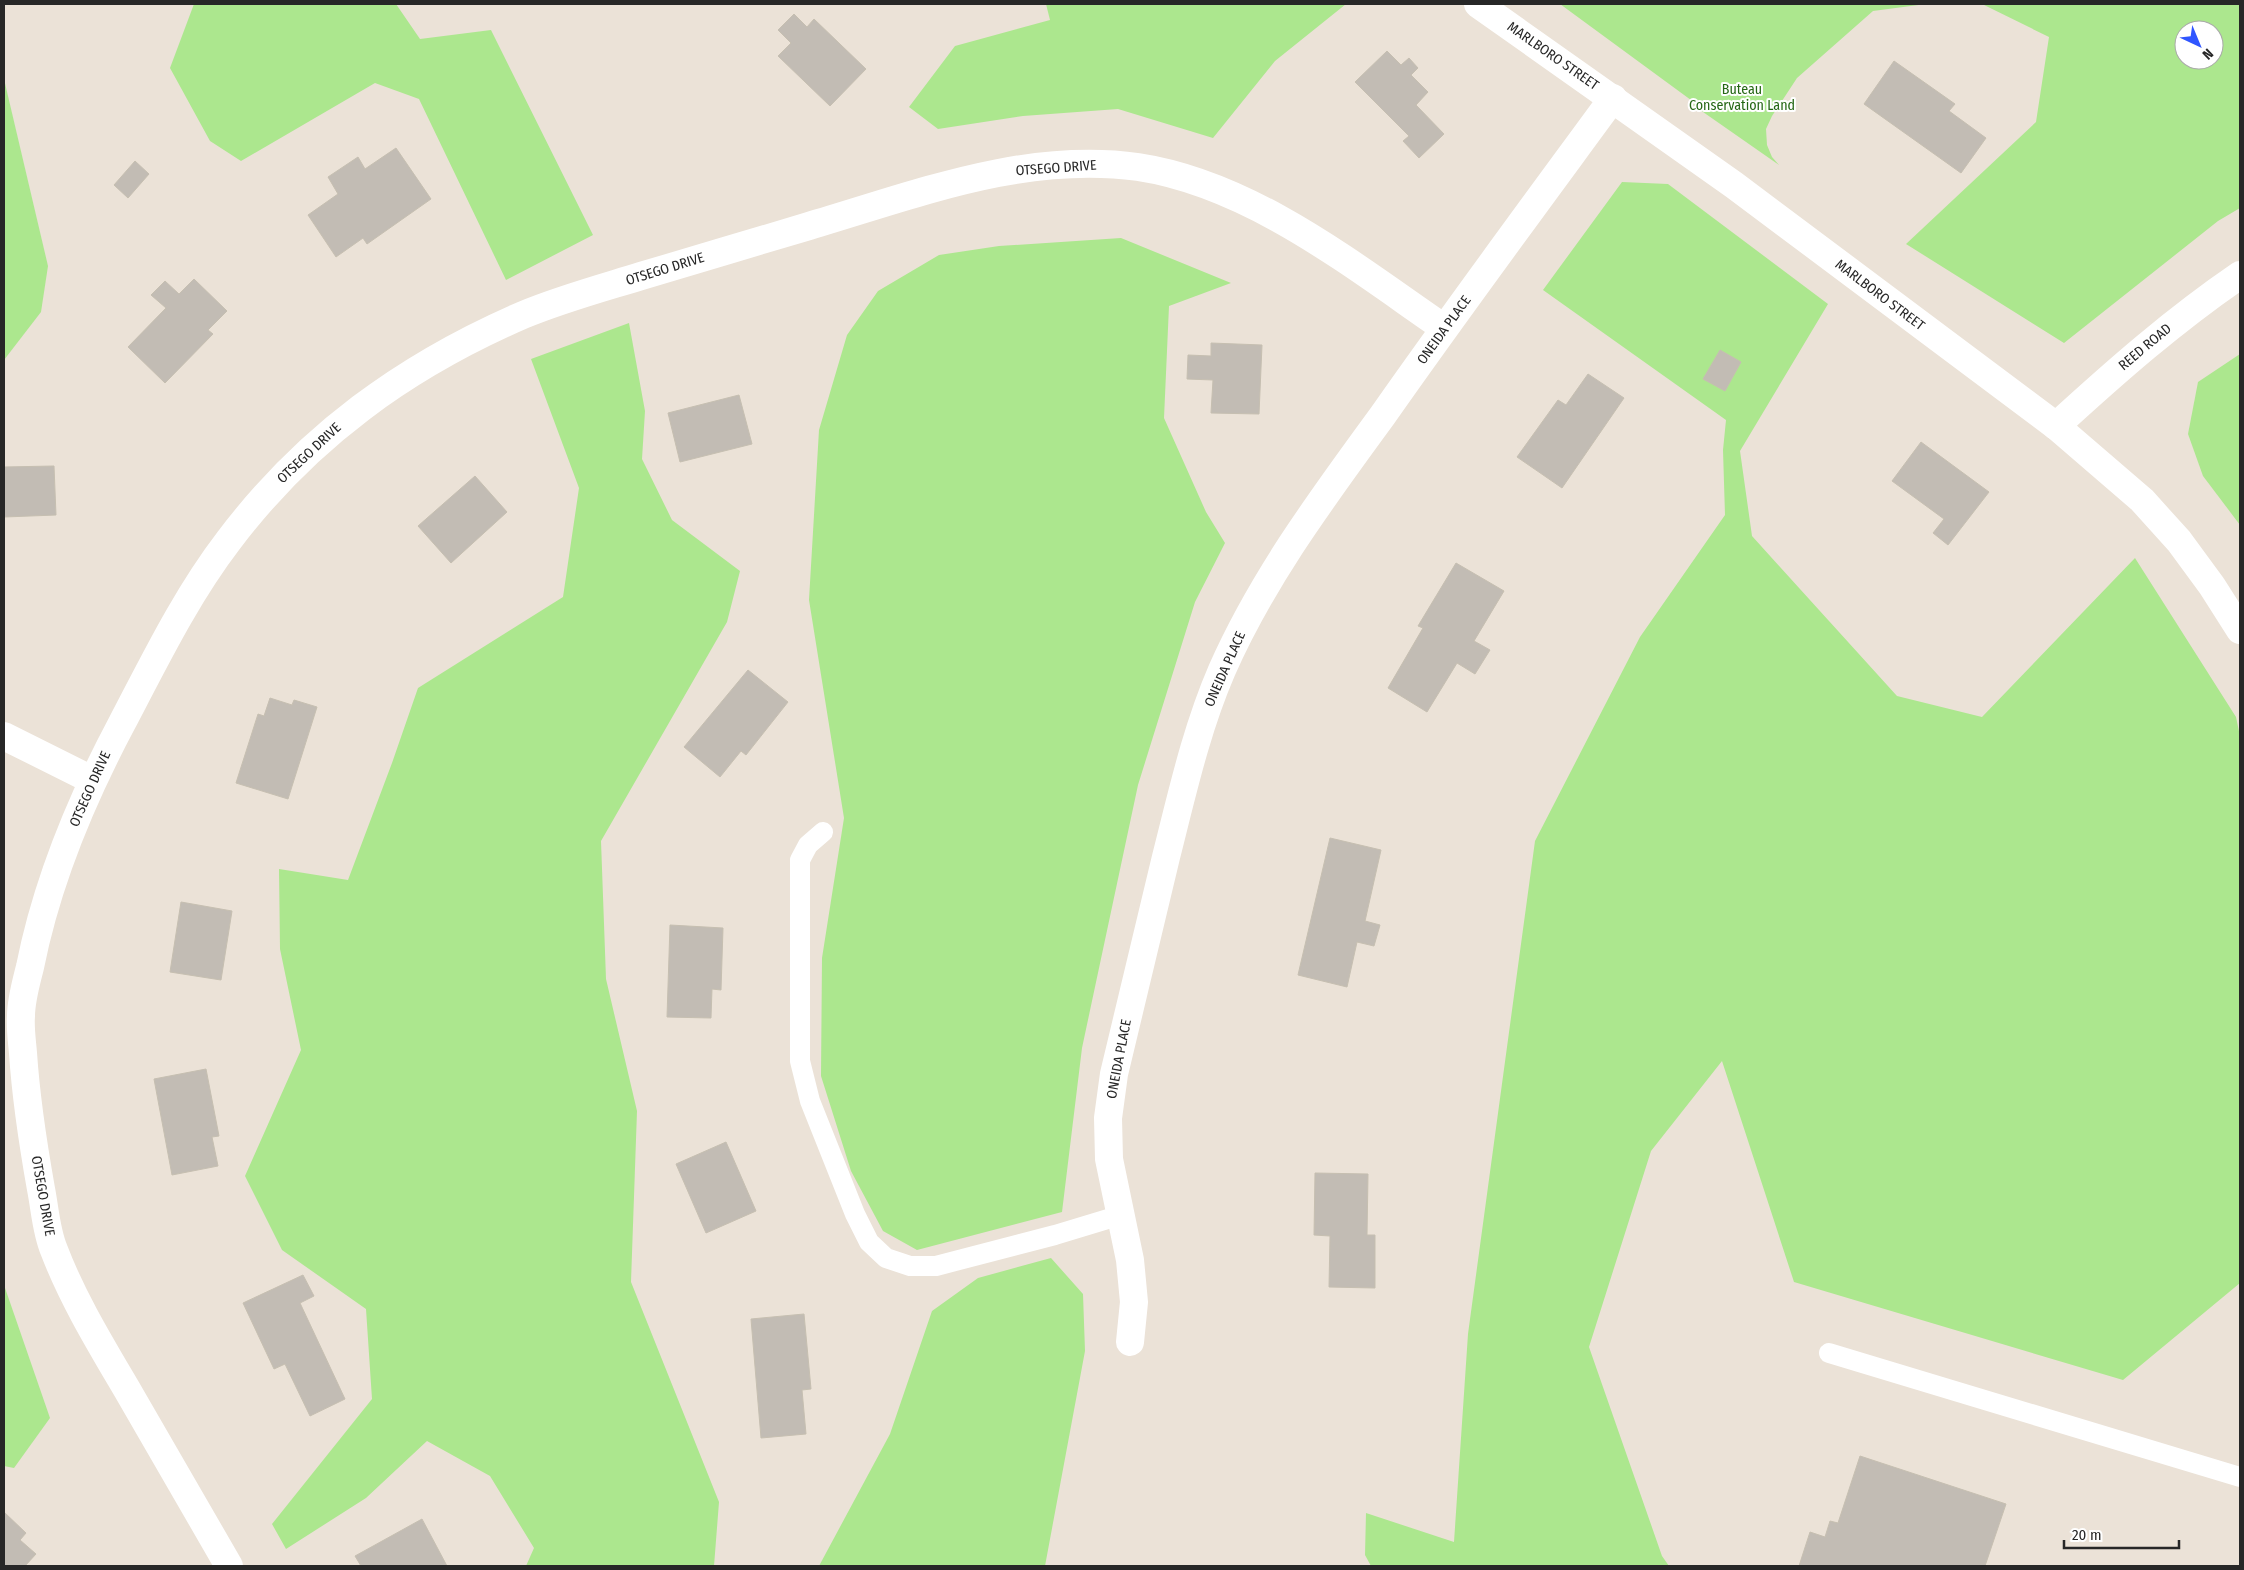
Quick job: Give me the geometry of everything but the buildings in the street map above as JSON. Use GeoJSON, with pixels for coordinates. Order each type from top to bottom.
{"type":"FeatureCollection","features":[{"type":"Feature","properties":{"kind":"street","name":"MARLBORO STREET"},"geometry":{"type":"LineString","coordinates":[[1478,4],[1734,185],[2056,426],[2142,500],[2179,541],[2212,586],[2240,630]]}},
{"type":"Feature","properties":{"kind":"street","name":"ONEIDA PLACE"},"geometry":{"type":"LineString","coordinates":[[1130,1342],[1134,1302],[1130,1260],[1109,1159],[1108,1118],[1114,1074],[1182,790],[1200,726],[1222,671],[1247,618],[1313,511],[1444,328],[1613,98]]}},
{"type":"Feature","properties":{"kind":"street","name":"OTSEGO DRIVE"},"geometry":{"type":"LineString","coordinates":[[229,1566],[83,1313],[51,1244],[25,1095],[14,1065],[20,1012],[36,936],[67,840],[92,780],[158,654],[191,596],[226,544],[266,494],[312,448],[364,404],[417,369],[474,338],[529,312],[594,290],[975,178],[1031,167],[1088,163],[1140,168],[1190,179],[1239,199],[1301,231],[1444,328]]}},
{"type":"Feature","properties":{"kind":"street","name":"REED ROAD"},"geometry":{"type":"LineString","coordinates":[[2056,426],[2117,370],[2170,326],[2240,275]]}},
{"type":"Feature","properties":{"kind":"street"},"geometry":{"type":"LineString","coordinates":[[4,736],[92,780]]}},
{"type":"Feature","properties":{"kind":"lane"},"geometry":{"type":"LineString","coordinates":[[823,832],[808,845],[800,860],[800,1061],[810,1101],[855,1214],[869,1242],[886,1258],[910,1266],[936,1266],[1055,1235],[1121,1215]]}},
{"type":"Feature","properties":{"kind":"lane"},"geometry":{"type":"LineString","coordinates":[[1829,1353],[2240,1477]]}},
{"type":"Feature","properties":{"kind":"green space"},"geometry":{"type":"Polygon","coordinates":[[[194,4],[396,4],[420,39],[491,30],[593,235],[506,280],[419,99],[375,83],[241,161],[210,141],[170,68],[194,4]]]}},
{"type":"Feature","properties":{"kind":"green space"},"geometry":{"type":"Polygon","coordinates":[[[1046,4],[1346,4],[1275,61],[1213,138],[1118,109],[1023,116],[938,129],[909,107],[955,46],[1050,20],[1046,4]]]}},
{"type":"Feature","properties":{"kind":"green space","name":"Buteau Conservation Land"},"geometry":{"type":"Polygon","coordinates":[[[1560,4],[1926,4],[1873,11],[1797,78],[1772,116],[1766,129],[1767,145],[1772,157],[1779,165],[1693,105],[1695,103],[1560,4]]]}},
{"type":"Feature","properties":{"kind":"green space"},"geometry":{"type":"Polygon","coordinates":[[[1982,4],[2240,4],[2240,208],[2218,221],[2064,343],[1906,244],[2036,122],[2049,37],[1982,4]]]}},
{"type":"Feature","properties":{"kind":"green space"},"geometry":{"type":"Polygon","coordinates":[[[4,79],[48,266],[41,312],[4,360],[4,79]]]}},
{"type":"Feature","properties":{"kind":"green space"},"geometry":{"type":"Polygon","coordinates":[[[1622,182],[1668,184],[1828,304],[1740,451],[1752,536],[1897,696],[1982,717],[2135,558],[2236,717],[2240,736],[2240,1283],[2123,1380],[1794,1282],[1722,1061],[1651,1151],[1589,1347],[1662,1556],[1669,1566],[1371,1566],[1365,1555],[1366,1513],[1454,1542],[1468,1334],[1535,841],[1640,637],[1725,515],[1723,450],[1726,420],[1543,290],[1622,182]]]}},
{"type":"Feature","properties":{"kind":"green space"},"geometry":{"type":"Polygon","coordinates":[[[1121,238],[1231,283],[1169,306],[1164,418],[1206,512],[1225,543],[1195,602],[1138,785],[1082,1048],[1062,1212],[917,1250],[883,1231],[851,1171],[821,1076],[822,958],[844,818],[809,600],[819,430],[847,335],[878,291],[939,255],[999,246],[1121,238]]]}},
{"type":"Feature","properties":{"kind":"green space"},"geometry":{"type":"Polygon","coordinates":[[[629,323],[645,411],[642,459],[672,520],[740,571],[727,622],[601,841],[606,979],[637,1111],[631,1282],[719,1502],[714,1566],[526,1566],[534,1548],[490,1476],[427,1441],[366,1498],[286,1549],[272,1524],[372,1399],[366,1309],[282,1250],[245,1176],[301,1050],[280,949],[279,869],[348,880],[418,688],[563,597],[579,488],[531,359],[629,323]]]}},
{"type":"Feature","properties":{"kind":"green space"},"geometry":{"type":"Polygon","coordinates":[[[2240,354],[2240,525],[2203,476],[2188,434],[2198,382],[2240,354]]]}},
{"type":"Feature","properties":{"kind":"green space"},"geometry":{"type":"Polygon","coordinates":[[[1051,1258],[1083,1294],[1085,1351],[1045,1566],[819,1566],[890,1434],[932,1311],[978,1278],[1051,1258]]]}},
{"type":"Feature","properties":{"kind":"green space"},"geometry":{"type":"Polygon","coordinates":[[[4,1285],[50,1418],[14,1468],[4,1466],[4,1285]]]}}]}
